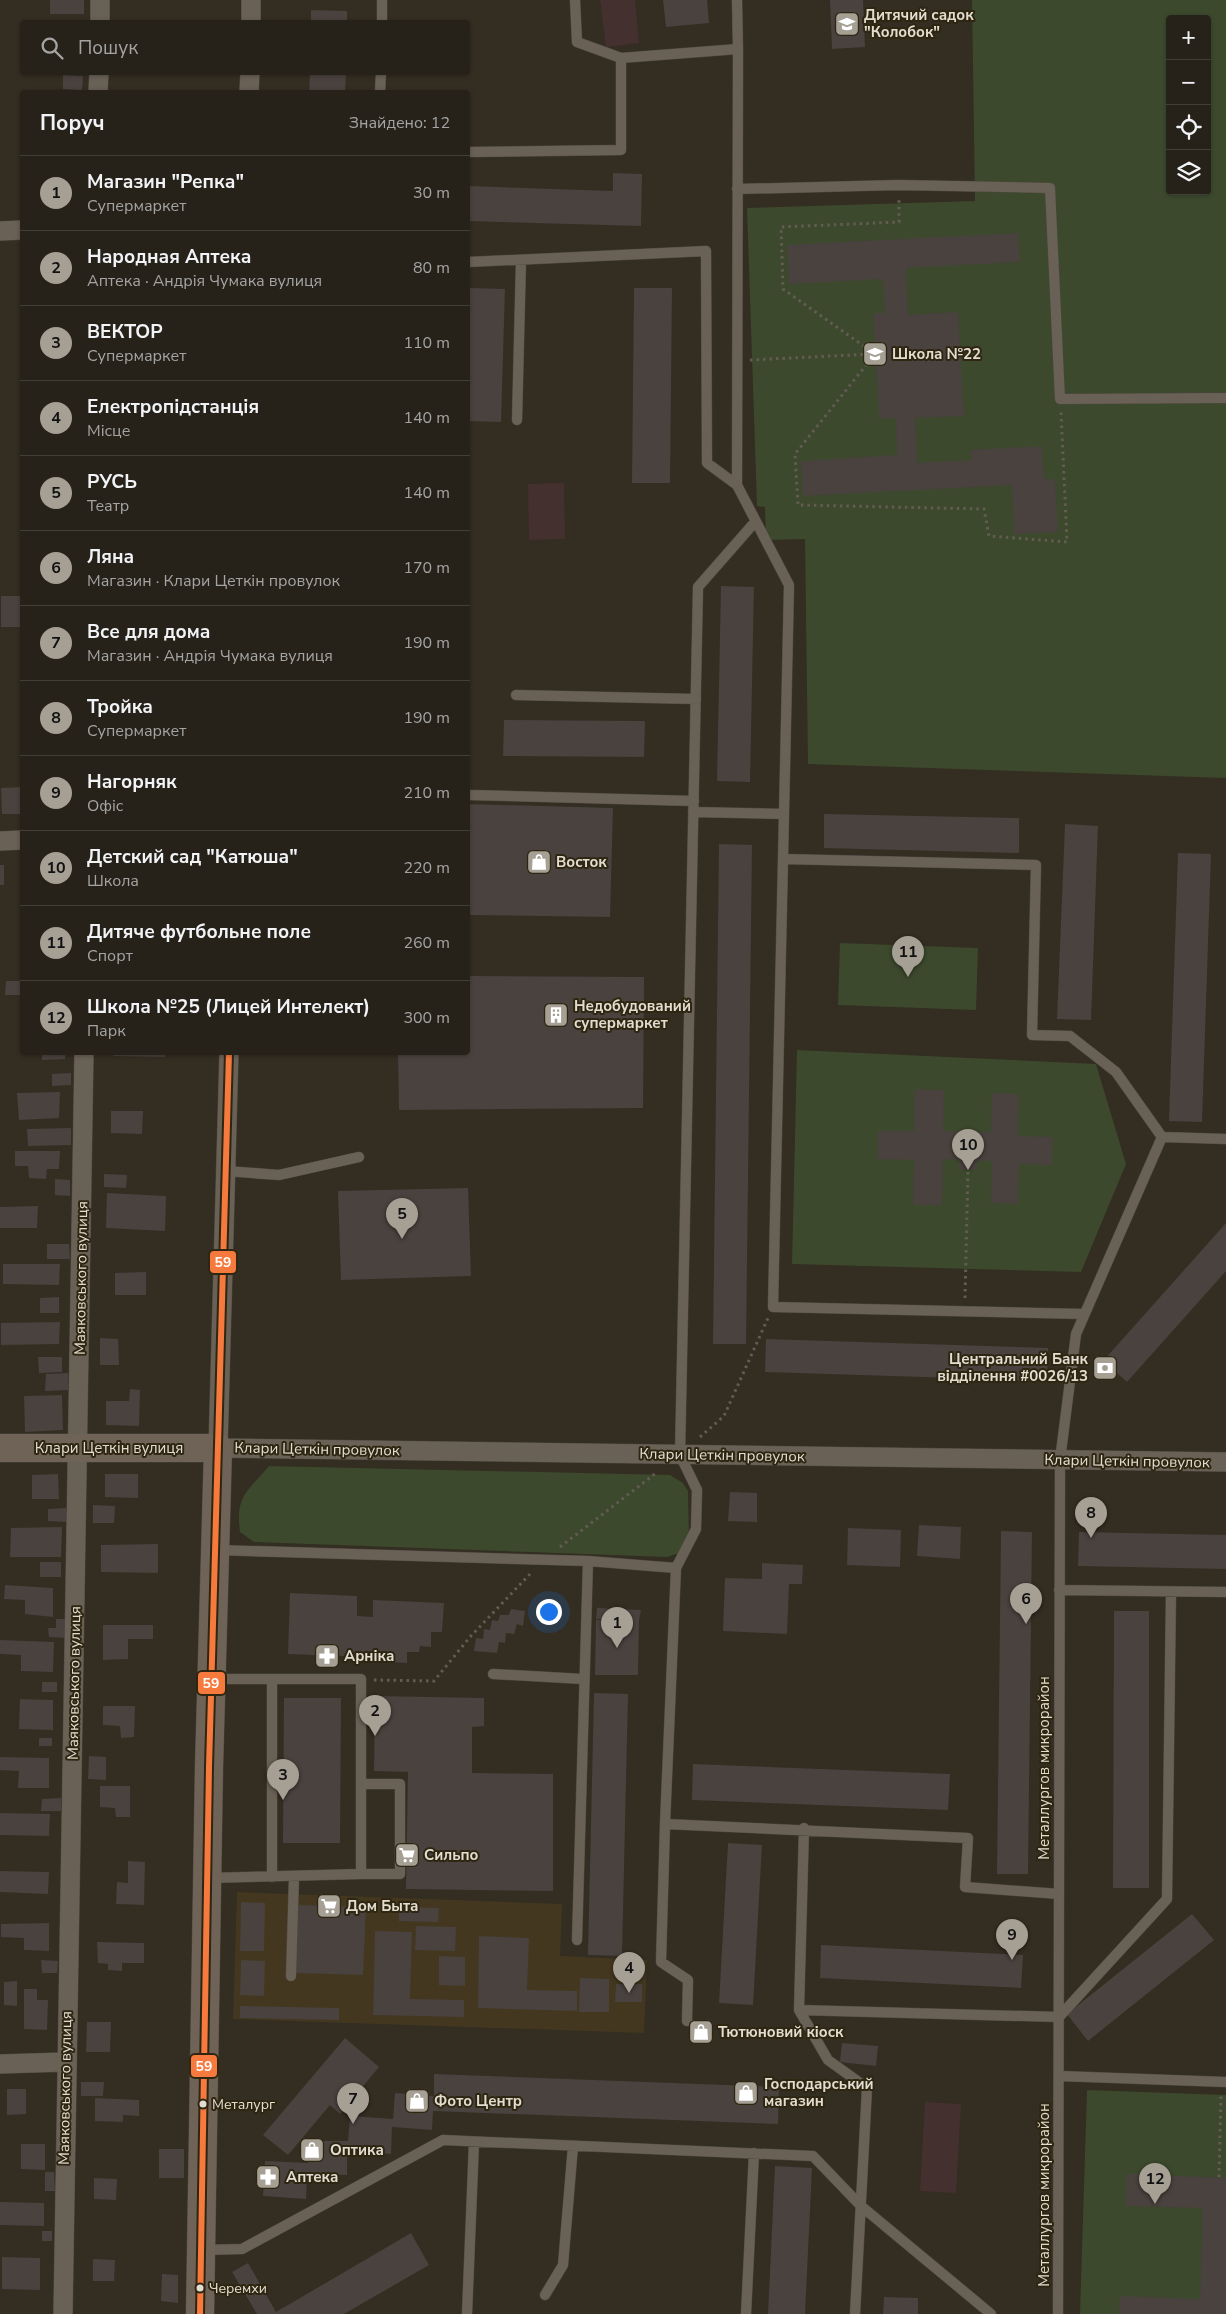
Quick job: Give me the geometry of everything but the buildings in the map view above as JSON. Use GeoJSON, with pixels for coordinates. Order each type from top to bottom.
{"type":"FeatureCollection","features":[{"type":"Feature","properties":{"kind":"street"},"geometry":{"type":"LineString","coordinates":[[100,0],[100,20]]}},
{"type":"Feature","properties":{"kind":"street"},"geometry":{"type":"LineString","coordinates":[[250,20],[251,0]]}},
{"type":"Feature","properties":{"kind":"street"},"geometry":{"type":"LineString","coordinates":[[98,90],[99,75]]}},
{"type":"Feature","properties":{"kind":"street"},"geometry":{"type":"LineString","coordinates":[[249,90],[250,75]]}},
{"type":"Feature","properties":{"kind":"street"},"geometry":{"type":"LineString","coordinates":[[0,231],[20,230]]}},
{"type":"Feature","properties":{"kind":"street"},"geometry":{"type":"LineString","coordinates":[[0,840],[20,840]]}},
{"type":"Feature","properties":{"kind":"street","name":"Маяковського вулиця"},"geometry":{"type":"LineString","coordinates":[[63,2314],[66,2062],[79,1447],[84,1055]]}},
{"type":"Feature","properties":{"kind":"street"},"geometry":{"type":"LineString","coordinates":[[200,2314],[207,1878],[229,1055]]}},
{"type":"Feature","properties":{"kind":"street","name":"Клари Цеткін вулиця"},"geometry":{"type":"LineString","coordinates":[[0,1448],[218,1448]]}},
{"type":"Feature","properties":{"kind":"street","name":"Клари Цеткін провулок"},"geometry":{"type":"LineString","coordinates":[[218,1448],[1226,1462]]}},
{"type":"Feature","properties":{"kind":"street"},"geometry":{"type":"LineString","coordinates":[[0,2064],[66,2062]]}},
{"type":"Feature","properties":{"kind":"lane"},"geometry":{"type":"LineString","coordinates":[[382,0],[382,20]]}},
{"type":"Feature","properties":{"kind":"lane"},"geometry":{"type":"LineString","coordinates":[[574,0],[577,42],[621,58],[738,49]]}},
{"type":"Feature","properties":{"kind":"lane"},"geometry":{"type":"LineString","coordinates":[[737,0],[737,485],[789,585],[773,1306],[1084,1314]]}},
{"type":"Feature","properties":{"kind":"lane"},"geometry":{"type":"LineString","coordinates":[[470,152],[622,150],[621,58]]}},
{"type":"Feature","properties":{"kind":"lane"},"geometry":{"type":"LineString","coordinates":[[380,90],[381,75]]}},
{"type":"Feature","properties":{"kind":"lane"},"geometry":{"type":"LineString","coordinates":[[737,189],[898,185],[1050,188],[1060,398],[1226,398]]}},
{"type":"Feature","properties":{"kind":"lane"},"geometry":{"type":"LineString","coordinates":[[470,262],[706,251],[707,464],[737,485]]}},
{"type":"Feature","properties":{"kind":"lane"},"geometry":{"type":"LineString","coordinates":[[518,420],[521,260]]}},
{"type":"Feature","properties":{"kind":"lane"},"geometry":{"type":"LineString","coordinates":[[687,2021],[688,1980],[661,1962],[676,1568],[696,1529],[697,1490],[680,1455],[698,587],[755,522]]}},
{"type":"Feature","properties":{"kind":"lane"},"geometry":{"type":"LineString","coordinates":[[516,695],[696,699]]}},
{"type":"Feature","properties":{"kind":"lane"},"geometry":{"type":"LineString","coordinates":[[470,796],[694,801]]}},
{"type":"Feature","properties":{"kind":"lane"},"geometry":{"type":"LineString","coordinates":[[693,812],[784,814]]}},
{"type":"Feature","properties":{"kind":"lane"},"geometry":{"type":"LineString","coordinates":[[783,859],[1036,865],[1032,1035],[1070,1036],[1116,1072],[1162,1137],[1226,1139]]}},
{"type":"Feature","properties":{"kind":"lane","name":"Металлургов микрорайон"},"geometry":{"type":"LineString","coordinates":[[1058,2314],[1060,1460],[1076,1334],[1162,1137]]}},
{"type":"Feature","properties":{"kind":"lane"},"geometry":{"type":"LineString","coordinates":[[226,1172],[279,1175],[359,1157]]}},
{"type":"Feature","properties":{"kind":"lane"},"geometry":{"type":"LineString","coordinates":[[215,1550],[544,1559],[676,1568]]}},
{"type":"Feature","properties":{"kind":"lane"},"geometry":{"type":"LineString","coordinates":[[577,1940],[583,1679],[588,1561]]}},
{"type":"Feature","properties":{"kind":"lane"},"geometry":{"type":"LineString","coordinates":[[1060,1590],[1226,1592]]}},
{"type":"Feature","properties":{"kind":"lane"},"geometry":{"type":"LineString","coordinates":[[799,2010],[1059,2017],[1167,1899],[1171,1592]]}},
{"type":"Feature","properties":{"kind":"lane"},"geometry":{"type":"LineString","coordinates":[[493,1674],[583,1679]]}},
{"type":"Feature","properties":{"kind":"lane"},"geometry":{"type":"LineString","coordinates":[[212,1679],[361,1679],[361,1874]]}},
{"type":"Feature","properties":{"kind":"lane"},"geometry":{"type":"LineString","coordinates":[[272,1679],[272,1877]]}},
{"type":"Feature","properties":{"kind":"lane"},"geometry":{"type":"LineString","coordinates":[[207,1878],[400,1874],[400,1784],[361,1784]]}},
{"type":"Feature","properties":{"kind":"lane"},"geometry":{"type":"LineString","coordinates":[[665,1824],[804,1828],[968,1838],[965,1887],[1059,1894]]}},
{"type":"Feature","properties":{"kind":"lane"},"geometry":{"type":"LineString","coordinates":[[804,1828],[799,2010],[828,2060],[867,2088],[855,2314]]}},
{"type":"Feature","properties":{"kind":"lane"},"geometry":{"type":"LineString","coordinates":[[291,1976],[294,1877]]}},
{"type":"Feature","properties":{"kind":"lane"},"geometry":{"type":"LineString","coordinates":[[1059,2076],[1224,2082]]}},
{"type":"Feature","properties":{"kind":"lane"},"geometry":{"type":"LineString","coordinates":[[201,2250],[242,2249],[444,2140],[813,2156],[861,2206],[991,2314]]}},
{"type":"Feature","properties":{"kind":"lane"},"geometry":{"type":"LineString","coordinates":[[467,2314],[474,2142]]}},
{"type":"Feature","properties":{"kind":"lane"},"geometry":{"type":"LineString","coordinates":[[544,2295],[563,2265],[573,2146]]}},
{"type":"Feature","properties":{"kind":"lane"},"geometry":{"type":"LineString","coordinates":[[746,2314],[754,2153]]}},
{"type":"Feature","properties":{"kind":"path"},"geometry":{"type":"LineString","coordinates":[[875,354],[784,289],[781,227],[899,222],[898,185]]}},
{"type":"Feature","properties":{"kind":"path"},"geometry":{"type":"LineString","coordinates":[[737,361],[875,354]]}},
{"type":"Feature","properties":{"kind":"path"},"geometry":{"type":"LineString","coordinates":[[875,354],[795,454],[798,505],[984,509],[989,536],[1067,542],[1060,398]]}},
{"type":"Feature","properties":{"kind":"path"},"geometry":{"type":"LineString","coordinates":[[965,1311],[968,1170]]}},
{"type":"Feature","properties":{"kind":"path"},"geometry":{"type":"LineString","coordinates":[[361,1679],[434,1681],[470,1637],[544,1559],[680,1455],[724,1416],[773,1306]]}},
{"type":"Feature","properties":{"kind":"path"},"geometry":{"type":"LineString","coordinates":[[1219,2177],[1224,2082]]}},
{"type":"Feature","properties":{"kind":"shaded area"},"geometry":{"type":"Polygon","coordinates":[[[600,0],[635,0],[639,43],[606,47],[600,0]]]}},
{"type":"Feature","properties":{"kind":"shaded area"},"geometry":{"type":"Polygon","coordinates":[[[564,483],[565,539],[529,540],[528,484],[564,483]]]}},
{"type":"Feature","properties":{"kind":"shaded area"},"geometry":{"type":"Polygon","coordinates":[[[237,1892],[562,1904],[560,1956],[647,1960],[644,2033],[233,2019],[237,1892]]]}},
{"type":"Feature","properties":{"kind":"shaded area"},"geometry":{"type":"Polygon","coordinates":[[[925,2102],[961,2104],[956,2193],[920,2191],[925,2102]]]}},
{"type":"Feature","properties":{"kind":"green space"},"geometry":{"type":"Polygon","coordinates":[[[972,0],[1226,0],[1226,778],[808,764],[805,539],[766,540],[765,507],[757,506],[747,208],[975,201],[972,0]]]}},
{"type":"Feature","properties":{"kind":"green space"},"geometry":{"type":"Polygon","coordinates":[[[840,943],[978,948],[976,1010],[838,1005],[840,943]]]}},
{"type":"Feature","properties":{"kind":"green space"},"geometry":{"type":"Polygon","coordinates":[[[797,1050],[1096,1064],[1126,1164],[1081,1272],[792,1264],[797,1050]]]}},
{"type":"Feature","properties":{"kind":"green space"},"geometry":{"type":"Polygon","coordinates":[[[269,1466],[670,1475],[683,1483],[688,1491],[689,1538],[679,1553],[667,1557],[254,1542],[240,1532],[239,1510],[244,1495],[269,1466]]]}},
{"type":"Feature","properties":{"kind":"green space"},"geometry":{"type":"Polygon","coordinates":[[[1087,2090],[1226,2095],[1226,2314],[1080,2314],[1087,2090]]]}},
{"type":"Feature","properties":{"kind":"transit line","name":"59"},"geometry":{"type":"LineString","coordinates":[[200,2314],[209,1767],[229,1055]]}},
{"type":"Feature","properties":{"kind":"place","name":"Дитячий садок \"Колобок\""},"geometry":{"type":"Point","coordinates":[847,24]}},
{"type":"Feature","properties":{"kind":"place","name":"Школа №22"},"geometry":{"type":"Point","coordinates":[875,354]}},
{"type":"Feature","properties":{"kind":"place","name":"Восток"},"geometry":{"type":"Point","coordinates":[539,862]}},
{"type":"Feature","properties":{"kind":"place","name":"Дитяче футбольне поле"},"geometry":{"type":"Point","coordinates":[908,977]}},
{"type":"Feature","properties":{"kind":"place","name":"Недобудований супермаркет"},"geometry":{"type":"Point","coordinates":[556,1015]}},
{"type":"Feature","properties":{"kind":"place","name":"Детский сад \"Катюша\""},"geometry":{"type":"Point","coordinates":[968,1170]}},
{"type":"Feature","properties":{"kind":"place","name":"РУСЬ"},"geometry":{"type":"Point","coordinates":[402,1239]}},
{"type":"Feature","properties":{"kind":"place","name":"Центральний Банк відділення #0026/13"},"geometry":{"type":"Point","coordinates":[1105,1368]}},
{"type":"Feature","properties":{"kind":"place","name":"Тройка"},"geometry":{"type":"Point","coordinates":[1091,1538]}},
{"type":"Feature","properties":{"kind":"place","name":"Ляна"},"geometry":{"type":"Point","coordinates":[1026,1624]}},
{"type":"Feature","properties":{"kind":"place","name":"Магазин \"Репка\""},"geometry":{"type":"Point","coordinates":[617,1648]}},
{"type":"Feature","properties":{"kind":"place","name":"Арніка"},"geometry":{"type":"Point","coordinates":[327,1656]}},
{"type":"Feature","properties":{"kind":"place","name":"Народная Аптека"},"geometry":{"type":"Point","coordinates":[375,1736]}},
{"type":"Feature","properties":{"kind":"place","name":"ВЕКТОР"},"geometry":{"type":"Point","coordinates":[283,1800]}},
{"type":"Feature","properties":{"kind":"place","name":"Сильпо"},"geometry":{"type":"Point","coordinates":[407,1855]}},
{"type":"Feature","properties":{"kind":"place","name":"Дом Быта"},"geometry":{"type":"Point","coordinates":[329,1906]}},
{"type":"Feature","properties":{"kind":"place","name":"Нагорняк"},"geometry":{"type":"Point","coordinates":[1012,1960]}},
{"type":"Feature","properties":{"kind":"place","name":"Електропідстанція"},"geometry":{"type":"Point","coordinates":[629,1993]}},
{"type":"Feature","properties":{"kind":"place","name":"Тютюновий кіоск"},"geometry":{"type":"Point","coordinates":[701,2032]}},
{"type":"Feature","properties":{"kind":"place","name":"Господарський магазин"},"geometry":{"type":"Point","coordinates":[746,2093]}},
{"type":"Feature","properties":{"kind":"place","name":"Фото Центр"},"geometry":{"type":"Point","coordinates":[417,2101]}},
{"type":"Feature","properties":{"kind":"place","name":"Металург"},"geometry":{"type":"Point","coordinates":[203,2104]}},
{"type":"Feature","properties":{"kind":"place","name":"Все для дома"},"geometry":{"type":"Point","coordinates":[353,2124]}},
{"type":"Feature","properties":{"kind":"place","name":"Оптика"},"geometry":{"type":"Point","coordinates":[312,2150]}},
{"type":"Feature","properties":{"kind":"place","name":"Аптека"},"geometry":{"type":"Point","coordinates":[268,2177]}},
{"type":"Feature","properties":{"kind":"place","name":"Школа №25 (Лицей Интелект)"},"geometry":{"type":"Point","coordinates":[1155,2204]}},
{"type":"Feature","properties":{"kind":"place","name":"Черемхи"},"geometry":{"type":"Point","coordinates":[200,2288]}}]}
